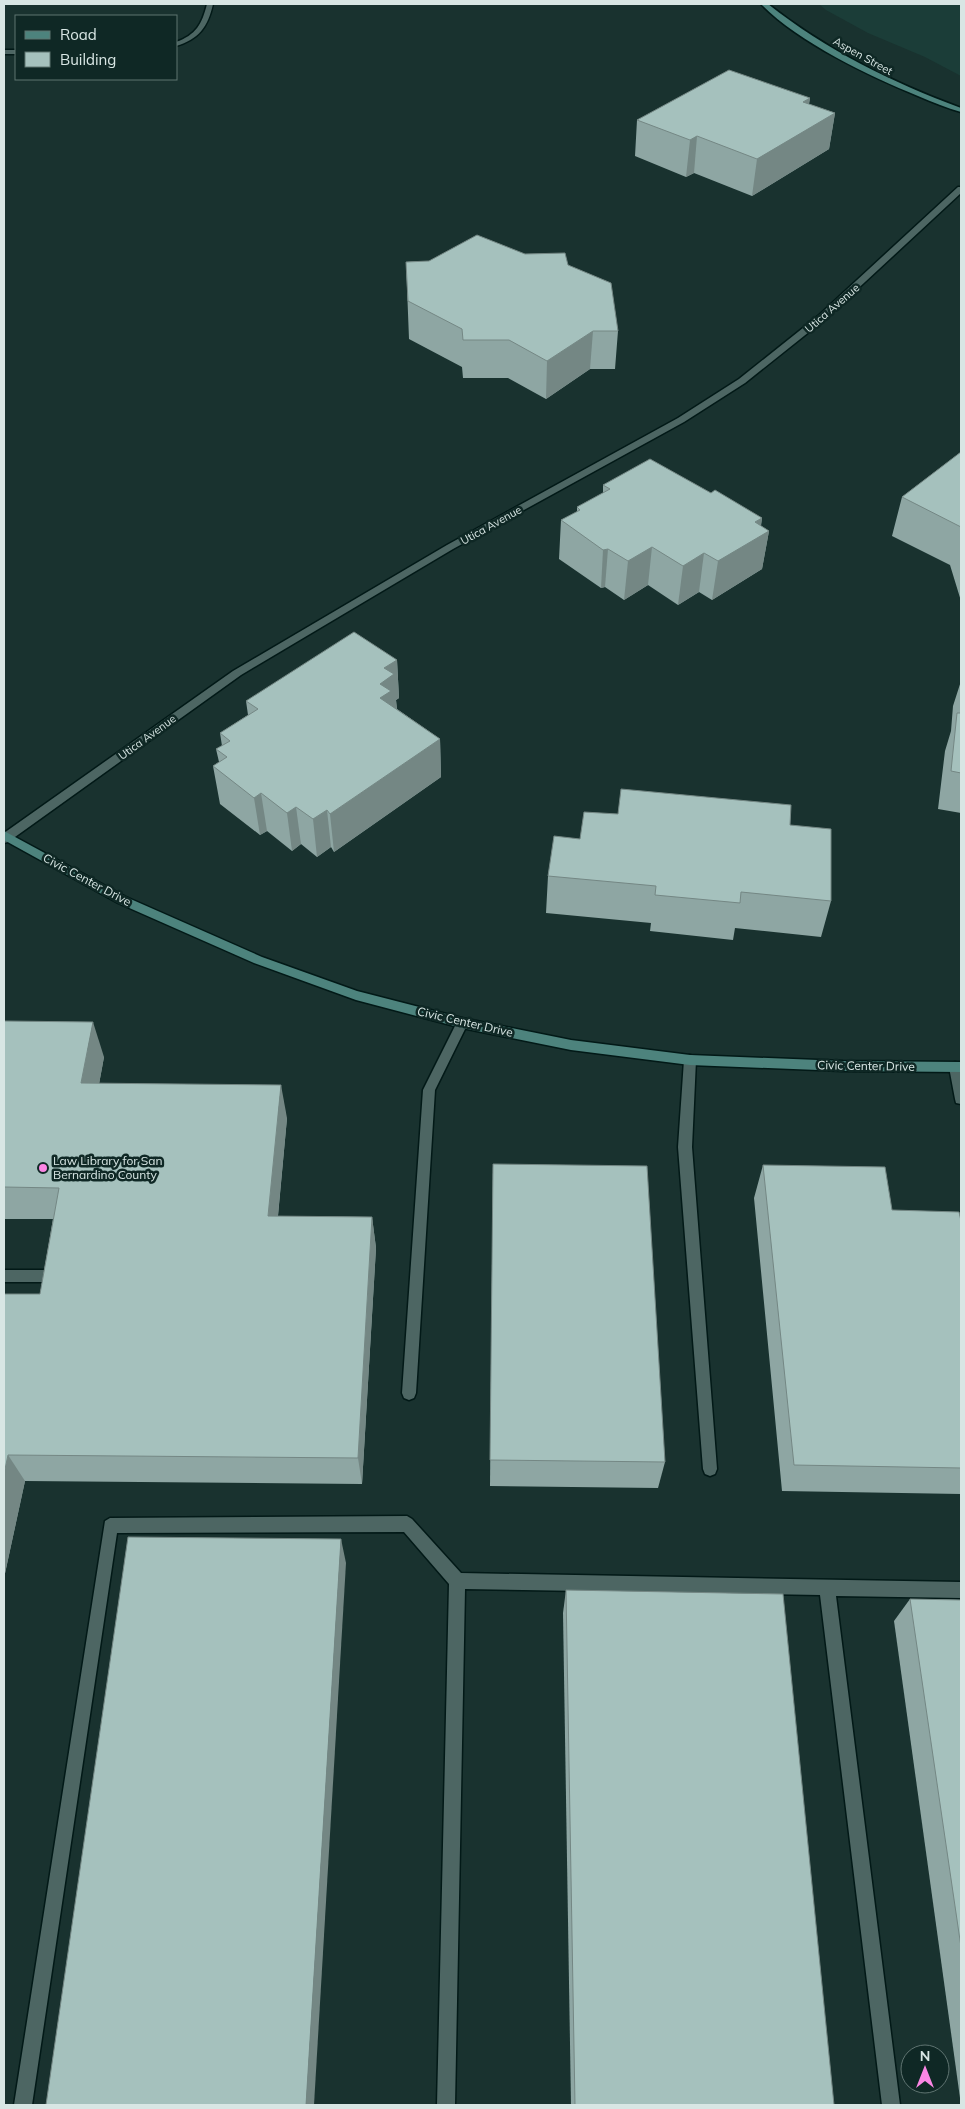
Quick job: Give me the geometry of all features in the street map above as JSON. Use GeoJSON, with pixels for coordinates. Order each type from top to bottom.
{"type":"FeatureCollection","features":[{"type":"Feature","properties":{"kind":"street"},"geometry":{"type":"LineString","coordinates":[[178,43],[194,35],[205,26],[210,4]]}},
{"type":"Feature","properties":{"kind":"street","name":"Aspen Street"},"geometry":{"type":"LineString","coordinates":[[764,4],[798,29],[860,67],[897,85],[961,110]]}},
{"type":"Feature","properties":{"kind":"street","name":"Utica Avenue"},"geometry":{"type":"LineString","coordinates":[[5,837],[236,673],[450,547],[681,420],[742,381],[821,318],[900,247],[961,188]]}},
{"type":"Feature","properties":{"kind":"street","name":"Civic Center Drive"},"geometry":{"type":"LineString","coordinates":[[5,837],[122,900],[258,960],[356,995],[462,1023],[571,1045],[690,1060],[843,1066],[958,1067]]}},
{"type":"Feature","properties":{"kind":"street"},"geometry":{"type":"LineString","coordinates":[[409,1393],[429,1090],[462,1023]]}},
{"type":"Feature","properties":{"kind":"street"},"geometry":{"type":"LineString","coordinates":[[690,1060],[686,1147],[710,1469]]}},
{"type":"Feature","properties":{"kind":"street"},"geometry":{"type":"LineString","coordinates":[[958,1067],[961,1098]]}},
{"type":"Feature","properties":{"kind":"street"},"geometry":{"type":"LineString","coordinates":[[4,1276],[54,1276]]}},
{"type":"Feature","properties":{"kind":"street"},"geometry":{"type":"LineString","coordinates":[[23,2105],[110,1526],[407,1524],[457,1581],[446,2105]]}},
{"type":"Feature","properties":{"kind":"street"},"geometry":{"type":"LineString","coordinates":[[457,1581],[961,1590]]}},
{"type":"Feature","properties":{"kind":"street"},"geometry":{"type":"LineString","coordinates":[[827,1589],[891,2105]]}},
{"type":"Feature","properties":{"kind":"shaded area"},"geometry":{"type":"Polygon","coordinates":[[[819,4],[961,4],[961,76],[925,57],[868,33],[826,10],[819,4]]]}},
{"type":"Feature","properties":{"kind":"building"},"geometry":{"type":"Polygon","coordinates":[[[729,70],[810,98],[803,102],[835,113],[757,159],[697,136],[690,140],[637,120],[729,70]]]}},
{"type":"Feature","properties":{"kind":"building"},"geometry":{"type":"Polygon","coordinates":[[[477,235],[525,254],[565,253],[568,265],[611,283],[618,331],[593,331],[547,361],[509,340],[463,340],[462,329],[408,301],[406,262],[429,261],[477,235]]]}},
{"type":"Feature","properties":{"kind":"building"},"geometry":{"type":"Polygon","coordinates":[[[961,452],[961,527],[902,497],[961,452]]]}},
{"type":"Feature","properties":{"kind":"building"},"geometry":{"type":"Polygon","coordinates":[[[650,459],[711,493],[715,490],[762,518],[755,522],[769,531],[718,561],[704,553],[683,566],[652,547],[628,561],[608,549],[603,550],[561,520],[580,510],[577,507],[610,489],[603,485],[650,459]]]}},
{"type":"Feature","properties":{"kind":"building"},"geometry":{"type":"Polygon","coordinates":[[[354,632],[397,660],[384,668],[394,674],[380,684],[391,691],[380,698],[440,739],[330,814],[327,810],[313,819],[296,807],[287,813],[261,793],[254,798],[213,766],[227,757],[216,749],[230,741],[220,733],[258,709],[246,701],[354,632]]]}},
{"type":"Feature","properties":{"kind":"building"},"geometry":{"type":"Polygon","coordinates":[[[957,713],[961,713],[961,773],[951,771],[957,713]]]}},
{"type":"Feature","properties":{"kind":"building"},"geometry":{"type":"Polygon","coordinates":[[[621,789],[791,805],[790,825],[831,829],[831,901],[741,892],[740,903],[655,895],[656,886],[548,876],[554,836],[580,839],[584,812],[618,814],[621,789]]]}},
{"type":"Feature","properties":{"kind":"building"},"geometry":{"type":"Polygon","coordinates":[[[4,1021],[93,1022],[81,1083],[281,1085],[268,1216],[372,1217],[358,1458],[8,1455],[4,1474],[4,1294],[40,1294],[59,1188],[4,1187],[4,1021]]]}},
{"type":"Feature","properties":{"kind":"building"},"geometry":{"type":"Polygon","coordinates":[[[493,1164],[647,1166],[665,1462],[490,1460],[493,1164]]]}},
{"type":"Feature","properties":{"kind":"building"},"geometry":{"type":"Polygon","coordinates":[[[763,1165],[885,1167],[892,1210],[959,1212],[961,1221],[961,1468],[794,1465],[763,1165]]]}},
{"type":"Feature","properties":{"kind":"building"},"geometry":{"type":"Polygon","coordinates":[[[128,1537],[341,1539],[306,2105],[46,2105],[128,1537]]]}},
{"type":"Feature","properties":{"kind":"building"},"geometry":{"type":"Polygon","coordinates":[[[566,1590],[783,1594],[834,2105],[575,2105],[566,1590]]]}},
{"type":"Feature","properties":{"kind":"building"},"geometry":{"type":"Polygon","coordinates":[[[910,1599],[961,1600],[961,1947],[910,1599]]]}},
{"type":"Feature","properties":{"kind":"place","name":"Law Library for San Bernardino County"},"geometry":{"type":"Point","coordinates":[43,1168]}}]}
